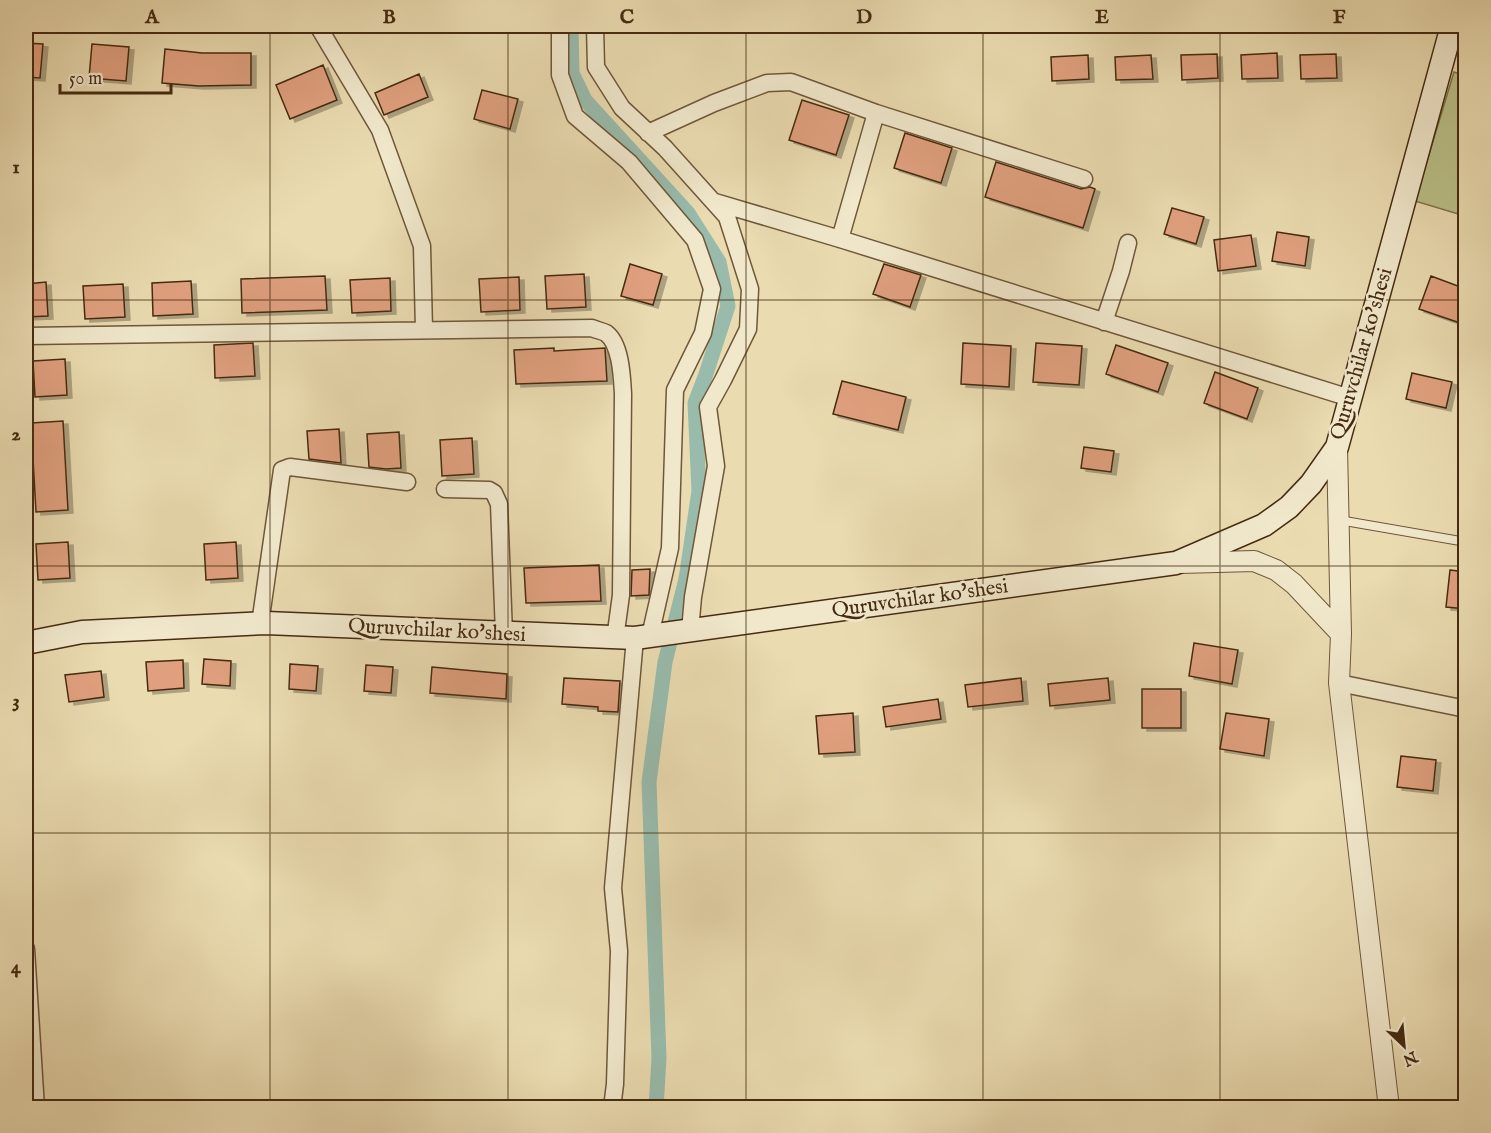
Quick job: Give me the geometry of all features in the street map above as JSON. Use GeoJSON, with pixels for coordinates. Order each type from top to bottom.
{"type":"FeatureCollection","features":[{"type":"Feature","properties":{"kind":"main road","name":"Quruvchilar ko'shesi"},"geometry":{"type":"LineString","coordinates":[[26,643],[82,632],[260,624],[504,634],[655,635],[1176,563],[1264,525],[1289,507],[1311,484],[1337,447],[1452,26]]}},
{"type":"Feature","properties":{"kind":"street"},"geometry":{"type":"LineString","coordinates":[[318,26],[380,130],[422,246],[424,330]]}},
{"type":"Feature","properties":{"kind":"street"},"geometry":{"type":"LineString","coordinates":[[560,26],[560,75],[575,116],[629,162],[695,240],[712,289],[703,333],[675,390],[670,548],[613,888],[619,951],[615,1084],[612,1107]]}},
{"type":"Feature","properties":{"kind":"street"},"geometry":{"type":"LineString","coordinates":[[595,26],[597,67],[622,108],[665,148],[727,218],[750,289],[748,329],[708,407],[716,466],[693,597],[655,635]]}},
{"type":"Feature","properties":{"kind":"street"},"geometry":{"type":"LineString","coordinates":[[648,133],[714,103],[767,83],[791,82],[876,113],[1084,179]]}},
{"type":"Feature","properties":{"kind":"street"},"geometry":{"type":"LineString","coordinates":[[840,240],[876,113]]}},
{"type":"Feature","properties":{"kind":"street"},"geometry":{"type":"LineString","coordinates":[[714,202],[1350,398]]}},
{"type":"Feature","properties":{"kind":"street"},"geometry":{"type":"LineString","coordinates":[[1104,322],[1128,243]]}},
{"type":"Feature","properties":{"kind":"street"},"geometry":{"type":"LineString","coordinates":[[26,336],[592,328],[606,334],[613,342],[621,363],[624,394],[621,595],[655,635]]}},
{"type":"Feature","properties":{"kind":"street"},"geometry":{"type":"LineString","coordinates":[[1337,447],[1341,634],[1339,682],[1389,1107]]}},
{"type":"Feature","properties":{"kind":"street"},"geometry":{"type":"LineString","coordinates":[[260,624],[282,470],[290,467],[407,482]]}},
{"type":"Feature","properties":{"kind":"street"},"geometry":{"type":"LineString","coordinates":[[445,489],[489,490],[494,493],[499,504],[504,634]]}},
{"type":"Feature","properties":{"kind":"street"},"geometry":{"type":"LineString","coordinates":[[1176,563],[1254,561],[1276,570],[1294,584],[1341,634]]}},
{"type":"Feature","properties":{"kind":"street"},"geometry":{"type":"LineString","coordinates":[[1339,682],[1466,709]]}},
{"type":"Feature","properties":{"kind":"street"},"geometry":{"type":"LineString","coordinates":[[26,949],[36,1107]]}},
{"type":"Feature","properties":{"kind":"lane"},"geometry":{"type":"LineString","coordinates":[[1338,520],[1466,542]]}},
{"type":"Feature","properties":{"kind":"green space"},"geometry":{"type":"Polygon","coordinates":[[[1454,72],[1465,76],[1465,216],[1415,201],[1454,72]]]}},
{"type":"Feature","properties":{"kind":"building"},"geometry":{"type":"Polygon","coordinates":[[[26,43],[43,44],[40,78],[26,77],[26,43]]]}},
{"type":"Feature","properties":{"kind":"building"},"geometry":{"type":"Polygon","coordinates":[[[92,44],[129,47],[126,81],[89,78],[92,44]]]}},
{"type":"Feature","properties":{"kind":"building"},"geometry":{"type":"Polygon","coordinates":[[[165,49],[202,53],[251,53],[251,85],[199,86],[162,83],[165,49]]]}},
{"type":"Feature","properties":{"kind":"building"},"geometry":{"type":"Polygon","coordinates":[[[1277,53],[1278,78],[1242,79],[1241,55],[1277,53]]]}},
{"type":"Feature","properties":{"kind":"building"},"geometry":{"type":"Polygon","coordinates":[[[1217,54],[1218,78],[1182,80],[1181,55],[1217,54]]]}},
{"type":"Feature","properties":{"kind":"building"},"geometry":{"type":"Polygon","coordinates":[[[1336,54],[1337,78],[1301,79],[1300,55],[1336,54]]]}},
{"type":"Feature","properties":{"kind":"building"},"geometry":{"type":"Polygon","coordinates":[[[1088,55],[1089,79],[1052,81],[1051,57],[1088,55]]]}},
{"type":"Feature","properties":{"kind":"building"},"geometry":{"type":"Polygon","coordinates":[[[1151,55],[1153,79],[1116,80],[1115,57],[1151,55]]]}},
{"type":"Feature","properties":{"kind":"building"},"geometry":{"type":"Polygon","coordinates":[[[323,65],[337,100],[290,119],[276,85],[323,65]]]}},
{"type":"Feature","properties":{"kind":"building"},"geometry":{"type":"Polygon","coordinates":[[[419,74],[428,97],[384,115],[375,93],[419,74]]]}},
{"type":"Feature","properties":{"kind":"building"},"geometry":{"type":"Polygon","coordinates":[[[482,90],[518,99],[510,129],[474,119],[482,90]]]}},
{"type":"Feature","properties":{"kind":"building"},"geometry":{"type":"Polygon","coordinates":[[[802,100],[849,115],[836,155],[789,140],[802,100]]]}},
{"type":"Feature","properties":{"kind":"building"},"geometry":{"type":"Polygon","coordinates":[[[905,133],[952,148],[941,183],[894,168],[905,133]]]}},
{"type":"Feature","properties":{"kind":"building"},"geometry":{"type":"Polygon","coordinates":[[[996,162],[1081,189],[1090,187],[1095,189],[1083,228],[985,197],[996,162]]]}},
{"type":"Feature","properties":{"kind":"building"},"geometry":{"type":"Polygon","coordinates":[[[1172,208],[1204,217],[1196,244],[1164,234],[1172,208]]]}},
{"type":"Feature","properties":{"kind":"building"},"geometry":{"type":"Polygon","coordinates":[[[1277,232],[1309,237],[1305,266],[1272,261],[1277,232]]]}},
{"type":"Feature","properties":{"kind":"building"},"geometry":{"type":"Polygon","coordinates":[[[1251,235],[1256,266],[1218,271],[1214,240],[1251,235]]]}},
{"type":"Feature","properties":{"kind":"building"},"geometry":{"type":"Polygon","coordinates":[[[630,264],[662,274],[653,305],[621,296],[630,264]]]}},
{"type":"Feature","properties":{"kind":"building"},"geometry":{"type":"Polygon","coordinates":[[[884,264],[921,275],[910,307],[873,294],[884,264]]]}},
{"type":"Feature","properties":{"kind":"building"},"geometry":{"type":"Polygon","coordinates":[[[584,274],[586,307],[547,309],[545,276],[584,274]]]}},
{"type":"Feature","properties":{"kind":"building"},"geometry":{"type":"Polygon","coordinates":[[[325,276],[327,310],[242,313],[241,279],[325,276]]]}},
{"type":"Feature","properties":{"kind":"building"},"geometry":{"type":"Polygon","coordinates":[[[1431,276],[1466,289],[1466,316],[1463,324],[1419,309],[1431,276]]]}},
{"type":"Feature","properties":{"kind":"building"},"geometry":{"type":"Polygon","coordinates":[[[519,277],[520,310],[481,312],[479,279],[519,277]]]}},
{"type":"Feature","properties":{"kind":"building"},"geometry":{"type":"Polygon","coordinates":[[[390,278],[391,311],[352,313],[350,280],[390,278]]]}},
{"type":"Feature","properties":{"kind":"building"},"geometry":{"type":"Polygon","coordinates":[[[191,281],[193,314],[153,316],[152,283],[191,281]]]}},
{"type":"Feature","properties":{"kind":"building"},"geometry":{"type":"Polygon","coordinates":[[[46,282],[48,316],[26,317],[26,284],[46,282]]]}},
{"type":"Feature","properties":{"kind":"building"},"geometry":{"type":"Polygon","coordinates":[[[123,284],[125,317],[85,319],[83,286],[123,284]]]}},
{"type":"Feature","properties":{"kind":"building"},"geometry":{"type":"Polygon","coordinates":[[[253,343],[255,376],[215,378],[214,345],[253,343]]]}},
{"type":"Feature","properties":{"kind":"building"},"geometry":{"type":"Polygon","coordinates":[[[963,343],[1011,346],[1009,387],[961,384],[963,343]]]}},
{"type":"Feature","properties":{"kind":"building"},"geometry":{"type":"Polygon","coordinates":[[[1036,343],[1082,346],[1079,385],[1033,382],[1036,343]]]}},
{"type":"Feature","properties":{"kind":"building"},"geometry":{"type":"Polygon","coordinates":[[[1116,345],[1168,363],[1158,392],[1106,374],[1116,345]]]}},
{"type":"Feature","properties":{"kind":"building"},"geometry":{"type":"Polygon","coordinates":[[[554,348],[554,351],[605,348],[607,381],[516,384],[514,350],[554,348]]]}},
{"type":"Feature","properties":{"kind":"building"},"geometry":{"type":"Polygon","coordinates":[[[65,359],[67,395],[35,397],[33,361],[65,359]]]}},
{"type":"Feature","properties":{"kind":"building"},"geometry":{"type":"Polygon","coordinates":[[[1215,372],[1258,388],[1247,419],[1204,403],[1215,372]]]}},
{"type":"Feature","properties":{"kind":"building"},"geometry":{"type":"Polygon","coordinates":[[[1412,373],[1452,382],[1446,408],[1406,399],[1412,373]]]}},
{"type":"Feature","properties":{"kind":"building"},"geometry":{"type":"Polygon","coordinates":[[[842,381],[906,397],[898,430],[833,414],[842,381]]]}},
{"type":"Feature","properties":{"kind":"building"},"geometry":{"type":"Polygon","coordinates":[[[63,421],[68,510],[36,512],[31,423],[63,421]]]}},
{"type":"Feature","properties":{"kind":"building"},"geometry":{"type":"Polygon","coordinates":[[[339,429],[341,463],[309,459],[307,431],[339,429]]]}},
{"type":"Feature","properties":{"kind":"building"},"geometry":{"type":"Polygon","coordinates":[[[399,432],[401,468],[369,467],[367,434],[399,432]]]}},
{"type":"Feature","properties":{"kind":"building"},"geometry":{"type":"Polygon","coordinates":[[[472,438],[474,474],[442,476],[440,440],[472,438]]]}},
{"type":"Feature","properties":{"kind":"building"},"geometry":{"type":"Polygon","coordinates":[[[1084,447],[1114,451],[1111,472],[1081,468],[1084,447]]]}},
{"type":"Feature","properties":{"kind":"building"},"geometry":{"type":"Polygon","coordinates":[[[68,542],[70,578],[38,580],[36,544],[68,542]]]}},
{"type":"Feature","properties":{"kind":"building"},"geometry":{"type":"Polygon","coordinates":[[[236,542],[238,578],[206,580],[204,544],[236,542]]]}},
{"type":"Feature","properties":{"kind":"building"},"geometry":{"type":"Polygon","coordinates":[[[599,565],[601,601],[526,603],[524,568],[599,565]]]}},
{"type":"Feature","properties":{"kind":"building"},"geometry":{"type":"Polygon","coordinates":[[[650,569],[649,595],[631,596],[632,570],[650,569]]]}},
{"type":"Feature","properties":{"kind":"building"},"geometry":{"type":"Polygon","coordinates":[[[1450,570],[1466,572],[1466,609],[1446,607],[1450,570]]]}},
{"type":"Feature","properties":{"kind":"building"},"geometry":{"type":"Polygon","coordinates":[[[1194,643],[1238,650],[1232,684],[1189,676],[1194,643]]]}},
{"type":"Feature","properties":{"kind":"building"},"geometry":{"type":"Polygon","coordinates":[[[204,659],[231,661],[230,686],[202,684],[204,659]]]}},
{"type":"Feature","properties":{"kind":"building"},"geometry":{"type":"Polygon","coordinates":[[[183,660],[184,688],[148,691],[146,662],[183,660]]]}},
{"type":"Feature","properties":{"kind":"building"},"geometry":{"type":"Polygon","coordinates":[[[290,664],[318,666],[316,691],[289,689],[290,664]]]}},
{"type":"Feature","properties":{"kind":"building"},"geometry":{"type":"Polygon","coordinates":[[[366,665],[393,667],[391,693],[364,691],[366,665]]]}},
{"type":"Feature","properties":{"kind":"building"},"geometry":{"type":"Polygon","coordinates":[[[432,667],[507,674],[506,699],[430,693],[432,667]]]}},
{"type":"Feature","properties":{"kind":"building"},"geometry":{"type":"Polygon","coordinates":[[[101,671],[104,697],[69,702],[65,675],[101,671]]]}},
{"type":"Feature","properties":{"kind":"building"},"geometry":{"type":"Polygon","coordinates":[[[564,678],[620,681],[618,712],[598,711],[598,707],[562,704],[564,678]]]}},
{"type":"Feature","properties":{"kind":"building"},"geometry":{"type":"Polygon","coordinates":[[[1021,678],[1023,701],[968,707],[965,685],[1021,678]]]}},
{"type":"Feature","properties":{"kind":"building"},"geometry":{"type":"Polygon","coordinates":[[[1108,678],[1110,700],[1050,706],[1048,684],[1108,678]]]}},
{"type":"Feature","properties":{"kind":"building"},"geometry":{"type":"Polygon","coordinates":[[[1142,689],[1181,689],[1181,728],[1142,728],[1142,689]]]}},
{"type":"Feature","properties":{"kind":"building"},"geometry":{"type":"Polygon","coordinates":[[[938,699],[941,719],[886,727],[883,707],[938,699]]]}},
{"type":"Feature","properties":{"kind":"building"},"geometry":{"type":"Polygon","coordinates":[[[853,713],[855,752],[819,754],[816,716],[853,713]]]}},
{"type":"Feature","properties":{"kind":"building"},"geometry":{"type":"Polygon","coordinates":[[[1226,713],[1269,719],[1264,756],[1220,749],[1226,713]]]}},
{"type":"Feature","properties":{"kind":"building"},"geometry":{"type":"Polygon","coordinates":[[[1401,756],[1436,760],[1433,791],[1397,787],[1401,756]]]}},
{"type":"Feature","properties":{"kind":"waterway"},"geometry":{"type":"LineString","coordinates":[[571,26],[572,73],[585,100],[688,213],[719,262],[728,306],[695,403],[699,491],[686,579],[665,662],[649,782],[659,1058],[656,1108]]}}]}
